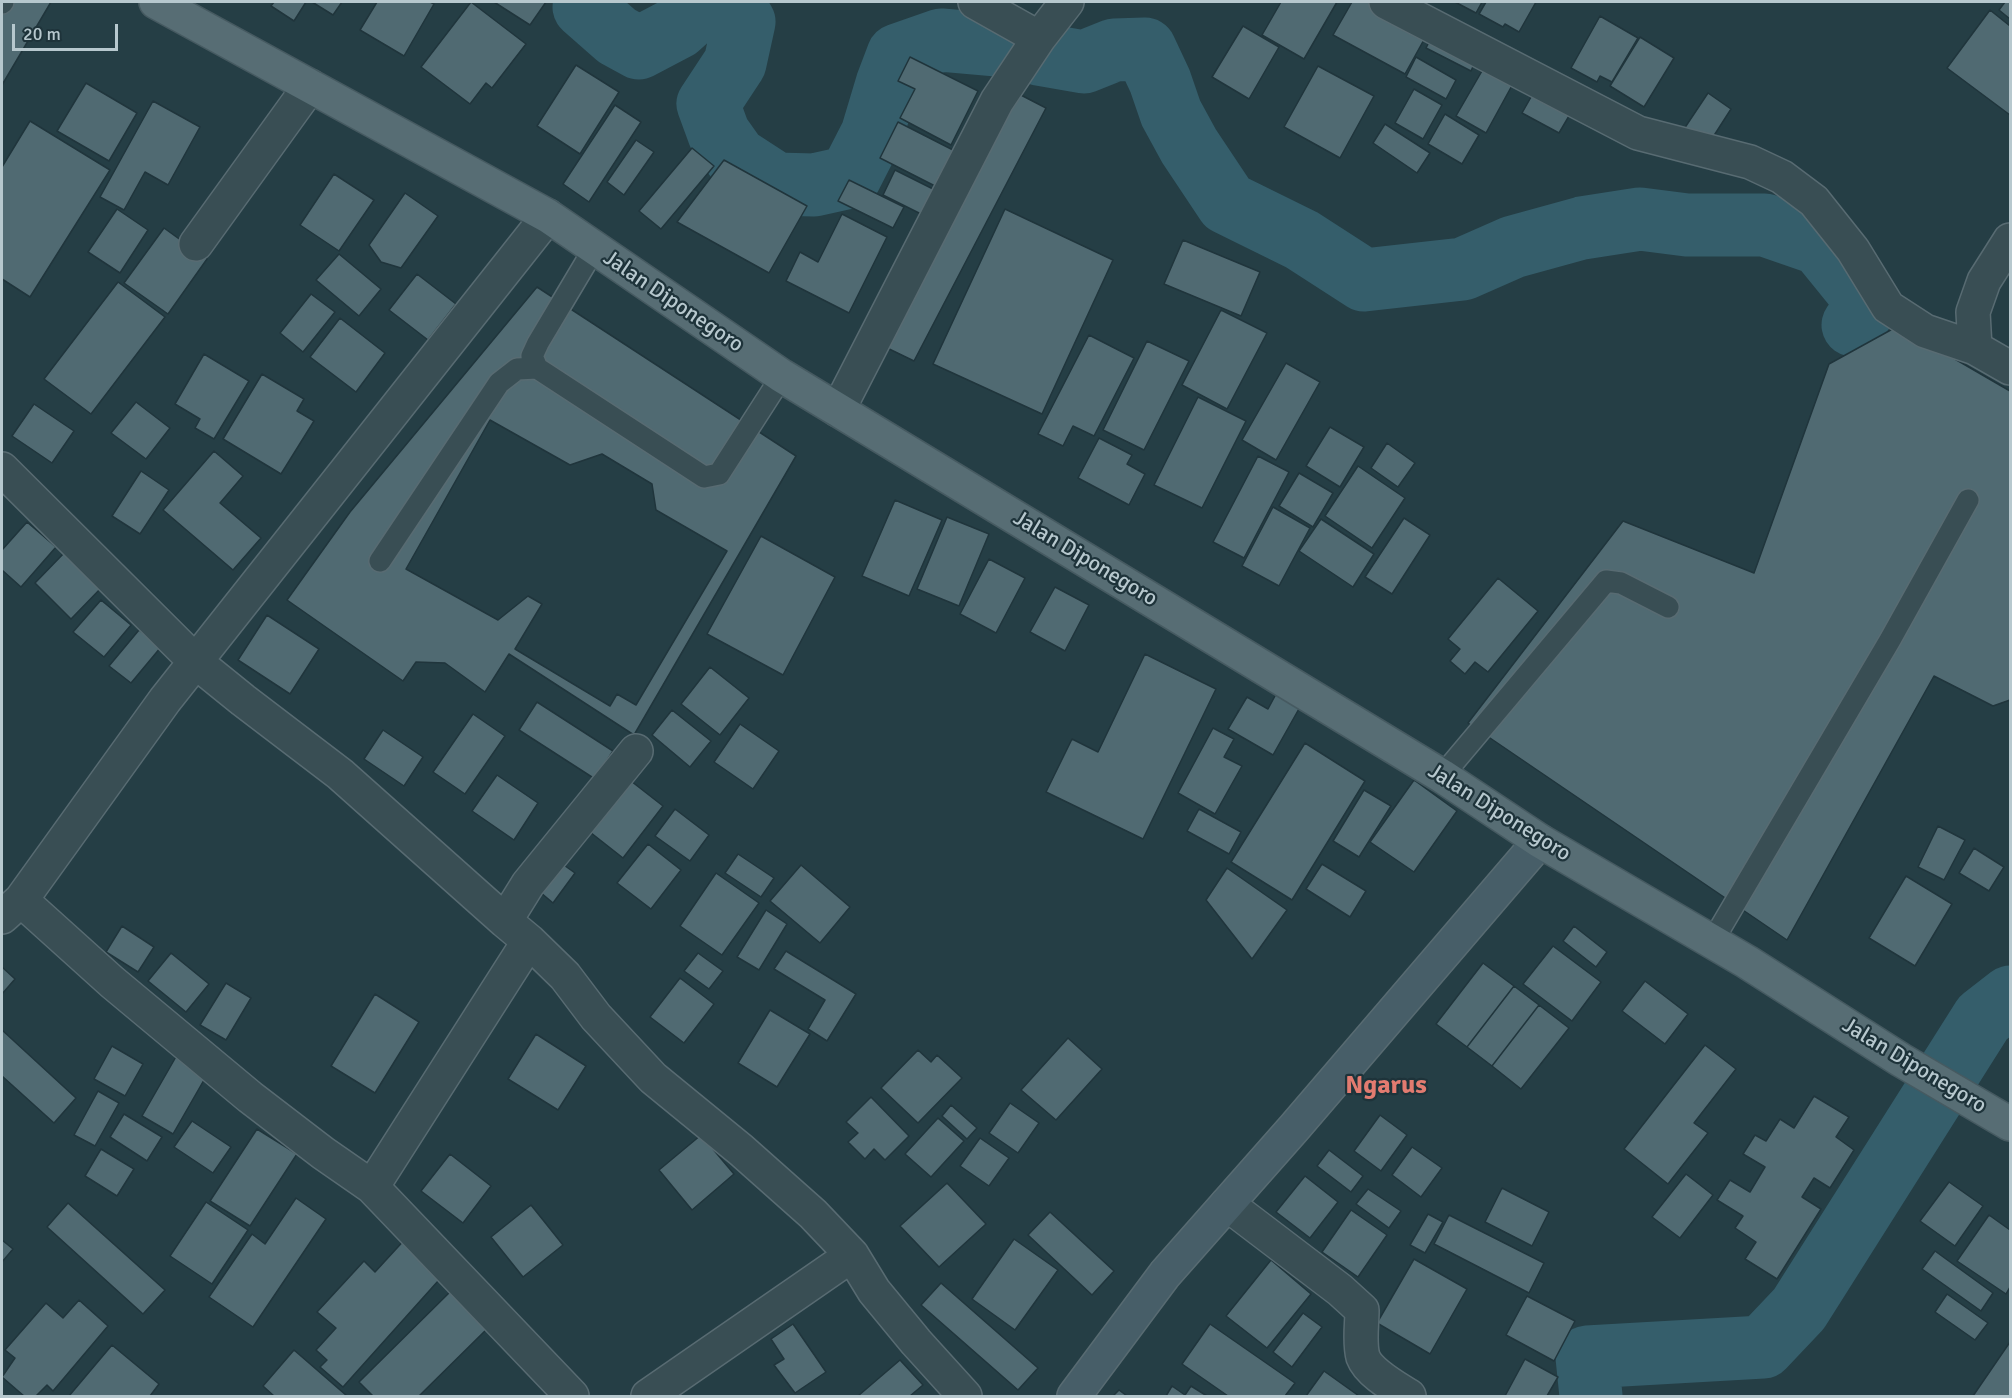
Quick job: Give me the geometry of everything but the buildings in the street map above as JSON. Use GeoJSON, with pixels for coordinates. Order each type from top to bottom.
{"type":"FeatureCollection","features":[{"type":"Feature","properties":{"kind":"main road","name":"Jalan Diponegoro"},"geometry":{"type":"LineString","coordinates":[[156,2],[548,216],[782,376],[1442,776],[1540,841],[1712,942],[1901,1060],[2010,1124]]}},
{"type":"Feature","properties":{"kind":"street"},"geometry":{"type":"LineString","coordinates":[[975,2],[1039,38]]}},
{"type":"Feature","properties":{"kind":"street"},"geometry":{"type":"LineString","coordinates":[[838,410],[998,101],[1039,38],[1067,2]]}},
{"type":"Feature","properties":{"kind":"street"},"geometry":{"type":"LineString","coordinates":[[1386,2],[1638,133],[1750,162],[1782,177],[1814,201],[1853,250],[1888,307],[1925,331],[1975,348],[2010,368]]}},
{"type":"Feature","properties":{"kind":"street"},"geometry":{"type":"LineString","coordinates":[[196,244],[310,86]]}},
{"type":"Feature","properties":{"kind":"street"},"geometry":{"type":"LineString","coordinates":[[548,216],[165,700],[11,909],[112,982],[225,1077],[323,1153],[372,1187],[572,1396]]}},
{"type":"Feature","properties":{"kind":"street"},"geometry":{"type":"LineString","coordinates":[[1975,348],[1973,312],[1984,281],[2010,240]]}},
{"type":"Feature","properties":{"kind":"street"},"geometry":{"type":"LineString","coordinates":[[2,469],[196,662],[340,774],[517,931],[565,976],[596,1017],[653,1078],[741,1150],[813,1214],[852,1255],[874,1290],[964,1396]]}},
{"type":"Feature","properties":{"kind":"street"},"geometry":{"type":"LineString","coordinates":[[372,1187],[517,931],[528,884],[636,751]]}},
{"type":"Feature","properties":{"kind":"street"},"geometry":{"type":"LineString","coordinates":[[1074,1396],[1165,1274],[1310,1110],[1540,841]]}},
{"type":"Feature","properties":{"kind":"street"},"geometry":{"type":"LineString","coordinates":[[1227,1204],[1340,1290],[1362,1310],[1361,1341],[1364,1359],[1378,1375],[1409,1396]]}},
{"type":"Feature","properties":{"kind":"street"},"geometry":{"type":"LineString","coordinates":[[648,1396],[852,1255]]}},
{"type":"Feature","properties":{"kind":"lane"},"geometry":{"type":"LineString","coordinates":[[594,249],[538,343],[532,356],[537,368],[704,477],[718,474],[782,376]]}},
{"type":"Feature","properties":{"kind":"lane"},"geometry":{"type":"LineString","coordinates":[[380,561],[499,383],[518,369],[537,368]]}},
{"type":"Feature","properties":{"kind":"lane"},"geometry":{"type":"LineString","coordinates":[[1712,942],[1890,640],[1968,500]]}},
{"type":"Feature","properties":{"kind":"lane"},"geometry":{"type":"LineString","coordinates":[[1442,776],[1606,582],[1621,583],[1668,607]]}},
{"type":"Feature","properties":{"kind":"waterway"},"geometry":{"type":"LineString","coordinates":[[592,2],[584,7],[617,36],[639,48],[677,28],[706,2]]}},
{"type":"Feature","properties":{"kind":"waterway"},"geometry":{"type":"LineString","coordinates":[[727,2],[732,2],[744,22],[735,63],[708,104],[719,134],[736,158],[776,184],[814,185],[850,177],[872,134],[898,55],[941,40],[1009,46]]}},
{"type":"Feature","properties":{"kind":"waterway"},"geometry":{"type":"LineString","coordinates":[[1038,54],[1084,62],[1114,50],[1145,49],[1160,81],[1171,113],[1189,146],[1227,203],[1302,240],[1364,280],[1463,269],[1513,247],[1582,228],[1640,219],[1687,225],[1765,225],[1820,244],[1859,292],[1865,308],[1853,325]]}},
{"type":"Feature","properties":{"kind":"waterway"},"geometry":{"type":"LineString","coordinates":[[1591,1396],[1587,1357],[1763,1347],[1799,1309],[1983,1018],[2010,997]]}},
{"type":"Feature","properties":{"kind":"district","name":"Ngarus"},"geometry":{"type":"Point","coordinates":[1386,1086]}}]}
